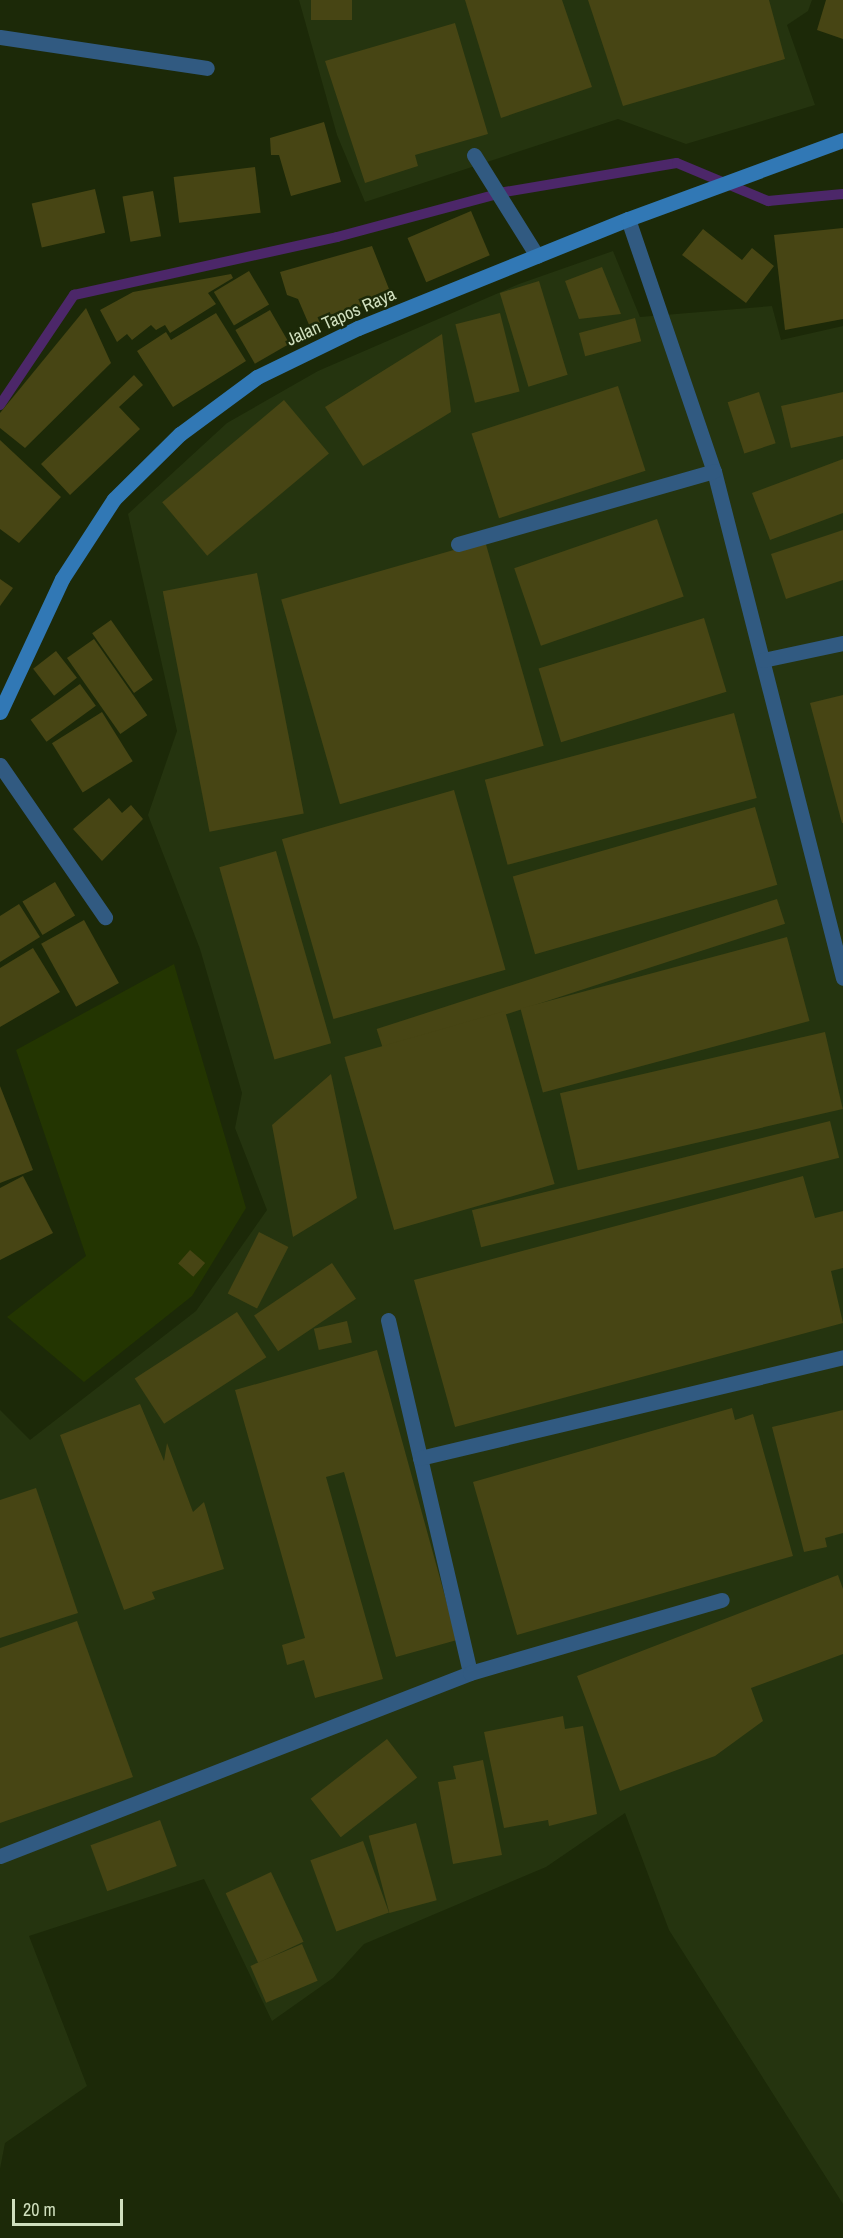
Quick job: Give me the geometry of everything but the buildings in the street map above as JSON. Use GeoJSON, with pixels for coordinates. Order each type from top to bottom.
{"type":"FeatureCollection","features":[{"type":"Feature","properties":{"kind":"main road","name":"Jalan Tapos Raya"},"geometry":{"type":"LineString","coordinates":[[0,712],[62,579],[114,499],[180,434],[257,377],[358,328],[692,193],[843,140]]}},
{"type":"Feature","properties":{"kind":"street"},"geometry":{"type":"LineString","coordinates":[[0,37],[207,68]]}},
{"type":"Feature","properties":{"kind":"street"},"geometry":{"type":"LineString","coordinates":[[474,155],[537,256]]}},
{"type":"Feature","properties":{"kind":"street"},"geometry":{"type":"LineString","coordinates":[[628,219],[714,471],[843,978]]}},
{"type":"Feature","properties":{"kind":"street"},"geometry":{"type":"LineString","coordinates":[[458,544],[714,471]]}},
{"type":"Feature","properties":{"kind":"street"},"geometry":{"type":"LineString","coordinates":[[763,660],[843,643]]}},
{"type":"Feature","properties":{"kind":"street"},"geometry":{"type":"LineString","coordinates":[[0,765],[105,917]]}},
{"type":"Feature","properties":{"kind":"street"},"geometry":{"type":"LineString","coordinates":[[388,1320],[470,1673]]}},
{"type":"Feature","properties":{"kind":"street"},"geometry":{"type":"LineString","coordinates":[[420,1458],[843,1357]]}},
{"type":"Feature","properties":{"kind":"street"},"geometry":{"type":"LineString","coordinates":[[0,1856],[470,1673],[722,1600]]}},
{"type":"Feature","properties":{"kind":"shaded area"},"geometry":{"type":"Polygon","coordinates":[[[299,0],[812,0],[808,11],[787,25],[815,105],[686,144],[618,119],[365,202],[337,135],[299,0]]]}},
{"type":"Feature","properties":{"kind":"shaded area"},"geometry":{"type":"Polygon","coordinates":[[[613,251],[640,317],[772,306],[781,340],[843,326],[843,2204],[669,1930],[625,1813],[546,1867],[364,1944],[333,1978],[272,2021],[204,1879],[29,1936],[87,2086],[5,2143],[0,2169],[0,1410],[30,1440],[196,1311],[267,1210],[235,1128],[242,1093],[200,949],[148,815],[177,731],[128,514],[227,423],[318,371],[519,284],[613,251]]]}},
{"type":"Feature","properties":{"kind":"shaded area"},"geometry":{"type":"Polygon","coordinates":[[[174,964],[246,1208],[192,1296],[84,1382],[7,1317],[86,1256],[16,1050],[174,964]]]}},
{"type":"Feature","properties":{"kind":"waterway"},"geometry":{"type":"LineString","coordinates":[[0,405],[74,295],[337,237],[505,192],[677,163],[768,201],[843,194]]}}]}
